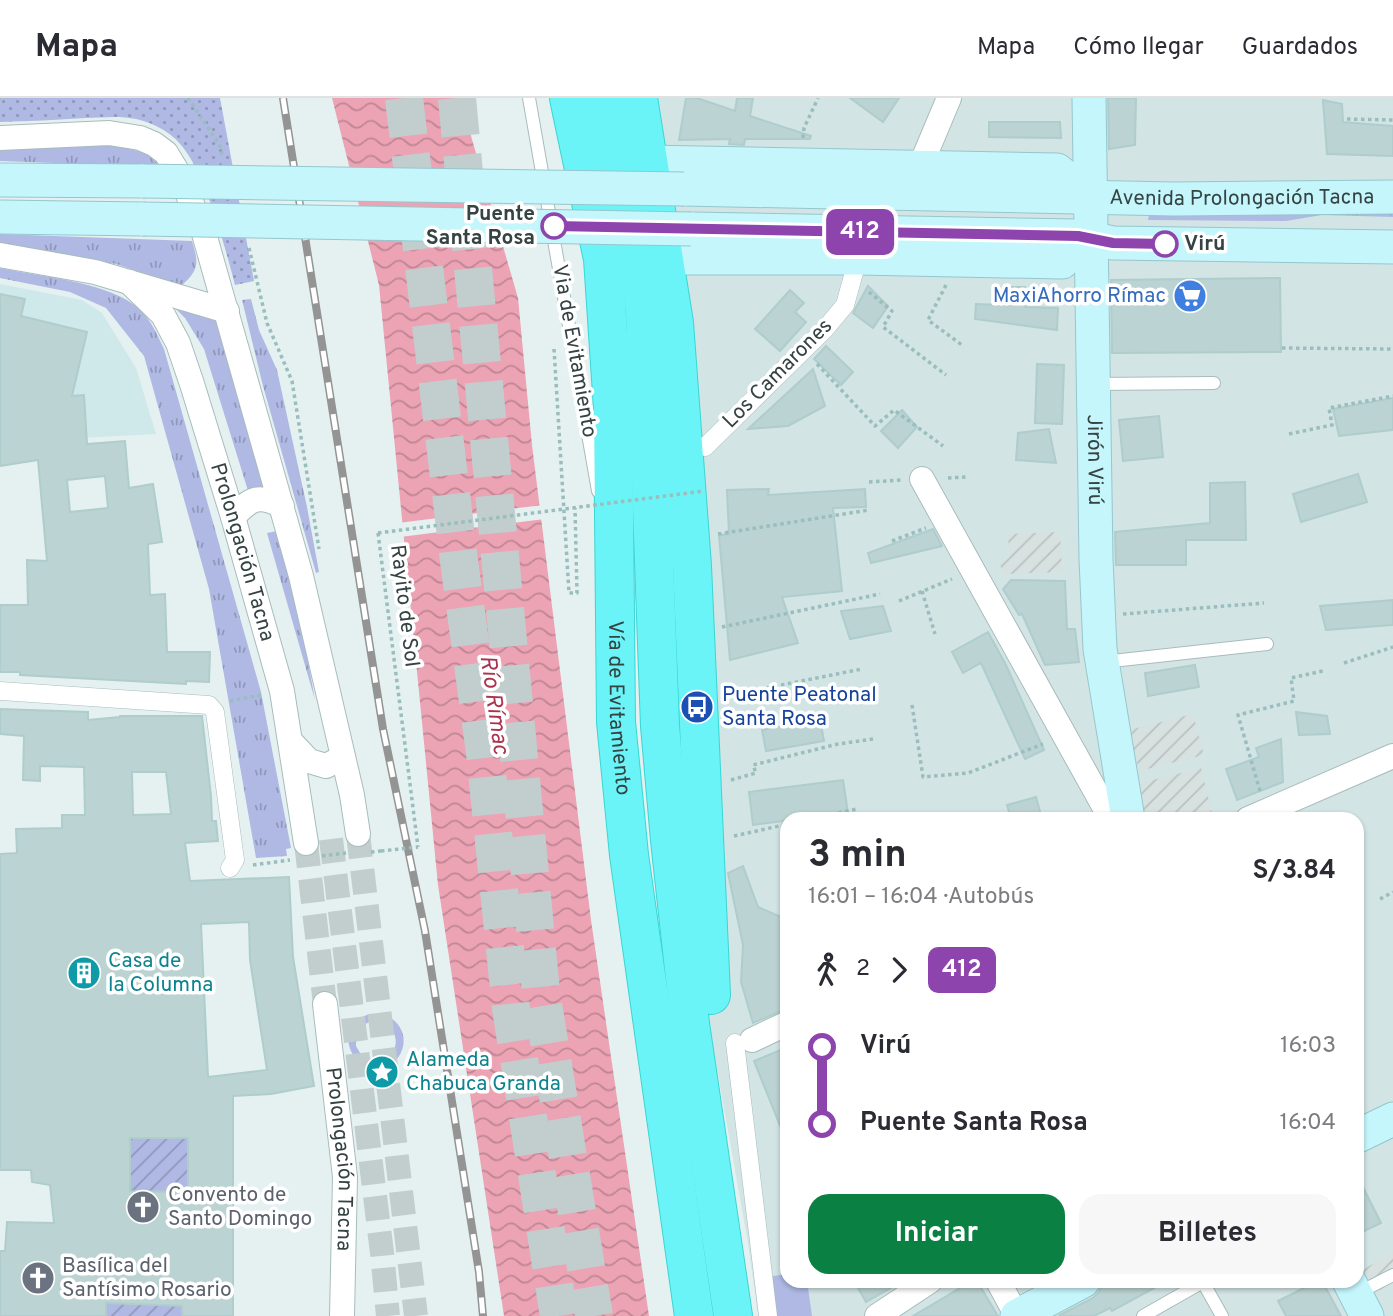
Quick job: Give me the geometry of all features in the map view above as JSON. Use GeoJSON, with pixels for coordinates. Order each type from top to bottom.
{"type":"FeatureCollection","features":[{"type":"Feature","properties":{"kind":"highway","name":"Vía de Evitamiento"},"geometry":{"type":"LineString","coordinates":[[569,98],[604,270],[613,409],[616,722],[629,855],[694,1316]]}},
{"type":"Feature","properties":{"kind":"highway","name":"Vía de Evitamiento"},"geometry":{"type":"LineString","coordinates":[[630,99],[645,314],[660,726],[689,1011],[733,1316]]}},
{"type":"Feature","properties":{"kind":"highway"},"geometry":{"type":"LineString","coordinates":[[630,99],[648,162],[666,258],[674,323],[692,566],[713,1036],[706,1126]]}},
{"type":"Feature","properties":{"kind":"main road","name":"Jirón Virú"},"geometry":{"type":"LineString","coordinates":[[1089,98],[1091,197],[1085,238],[1094,384],[1099,616],[1102,663],[1127,812]]}},
{"type":"Feature","properties":{"kind":"main road"},"geometry":{"type":"LineString","coordinates":[[648,162],[1057,170],[1091,197]]}},
{"type":"Feature","properties":{"kind":"main road"},"geometry":{"type":"LineString","coordinates":[[0,180],[1091,197]]}},
{"type":"Feature","properties":{"kind":"main road","name":"Avenida Prolongación Tacna"},"geometry":{"type":"LineString","coordinates":[[1091,197],[1393,197]]}},
{"type":"Feature","properties":{"kind":"main road"},"geometry":{"type":"LineString","coordinates":[[0,217],[691,229],[1085,238],[1113,243],[1393,247]]}},
{"type":"Feature","properties":{"kind":"main road"},"geometry":{"type":"LineString","coordinates":[[666,258],[855,268],[958,260],[1062,262],[1085,238]]}},
{"type":"Feature","properties":{"kind":"main road"},"geometry":{"type":"LineString","coordinates":[[1364,1133],[1393,1119]]}},
{"type":"Feature","properties":{"kind":"main road"},"geometry":{"type":"LineString","coordinates":[[1017,1316],[1066,1288]]}},
{"type":"Feature","properties":{"kind":"street"},"geometry":{"type":"LineString","coordinates":[[920,167],[949,98]]}},
{"type":"Feature","properties":{"kind":"street"},"geometry":{"type":"LineString","coordinates":[[0,138],[109,133],[140,138],[160,149],[175,166],[203,230],[282,506],[343,757],[358,834]]}},
{"type":"Feature","properties":{"kind":"street","name":"Prolongación Tacna"},"geometry":{"type":"LineString","coordinates":[[0,256],[77,268],[228,311]]}},
{"type":"Feature","properties":{"kind":"street","name":"Los Camarones"},"geometry":{"type":"LineString","coordinates":[[705,447],[804,350],[845,305],[855,268]]}},
{"type":"Feature","properties":{"kind":"street","name":"Prolongación Tacna"},"geometry":{"type":"LineString","coordinates":[[129,282],[163,315],[178,343],[233,517],[282,691],[306,843]]}},
{"type":"Feature","properties":{"kind":"street"},"geometry":{"type":"LineString","coordinates":[[922,479],[1107,812]]}},
{"type":"Feature","properties":{"kind":"street"},"geometry":{"type":"LineString","coordinates":[[233,517],[246,503],[254,499],[267,499],[282,506]]}},
{"type":"Feature","properties":{"kind":"street"},"geometry":{"type":"LineString","coordinates":[[0,691],[209,705],[215,712],[235,859],[230,868]]}},
{"type":"Feature","properties":{"kind":"street"},"geometry":{"type":"LineString","coordinates":[[292,743],[309,761],[326,766],[343,757]]}},
{"type":"Feature","properties":{"kind":"street"},"geometry":{"type":"LineString","coordinates":[[1264,812],[1393,756]]}},
{"type":"Feature","properties":{"kind":"street","name":"Prolongación Tacna"},"geometry":{"type":"LineString","coordinates":[[325,1004],[345,1177],[342,1316]]}},
{"type":"Feature","properties":{"kind":"street"},"geometry":{"type":"LineString","coordinates":[[768,1316],[743,1042],[780,1026]]}},
{"type":"Feature","properties":{"kind":"street"},"geometry":{"type":"LineString","coordinates":[[877,1316],[919,1288]]}},
{"type":"Feature","properties":{"kind":"street"},"geometry":{"type":"LineString","coordinates":[[1002,1288],[1017,1316]]}},
{"type":"Feature","properties":{"kind":"lane","name":"Via de Evitamiento"},"geometry":{"type":"LineString","coordinates":[[529,98],[596,481],[615,562]]}},
{"type":"Feature","properties":{"kind":"lane"},"geometry":{"type":"LineString","coordinates":[[1094,384],[1214,383]]}},
{"type":"Feature","properties":{"kind":"lane"},"geometry":{"type":"LineString","coordinates":[[1102,663],[1267,644]]}},
{"type":"Feature","properties":{"kind":"lane"},"geometry":{"type":"LineString","coordinates":[[1357,1297],[1393,1275]]}},
{"type":"Feature","properties":{"kind":"lane"},"geometry":{"type":"LineString","coordinates":[[1143,1316],[1192,1288]]}},
{"type":"Feature","properties":{"kind":"lane"},"geometry":{"type":"LineString","coordinates":[[1206,1288],[1222,1316]]}},
{"type":"Feature","properties":{"kind":"path"},"geometry":{"type":"LineString","coordinates":[[187,98],[219,144],[227,169]]}},
{"type":"Feature","properties":{"kind":"path"},"geometry":{"type":"LineString","coordinates":[[799,165],[804,128],[818,98]]}},
{"type":"Feature","properties":{"kind":"path"},"geometry":{"type":"LineString","coordinates":[[1347,119],[1393,120]]}},
{"type":"Feature","properties":{"kind":"path"},"geometry":{"type":"LineString","coordinates":[[248,243],[267,323],[292,381],[321,560]]}},
{"type":"Feature","properties":{"kind":"path"},"geometry":{"type":"LineString","coordinates":[[958,260],[928,320],[962,345]]}},
{"type":"Feature","properties":{"kind":"path"},"geometry":{"type":"LineString","coordinates":[[855,268],[892,311],[883,327],[946,375]]}},
{"type":"Feature","properties":{"kind":"path"},"geometry":{"type":"LineString","coordinates":[[554,347],[569,593],[577,593],[575,508]]}},
{"type":"Feature","properties":{"kind":"path"},"geometry":{"type":"LineString","coordinates":[[1282,348],[1393,349]]}},
{"type":"Feature","properties":{"kind":"path"},"geometry":{"type":"LineString","coordinates":[[804,350],[875,426],[894,410],[943,446]]}},
{"type":"Feature","properties":{"kind":"path"},"geometry":{"type":"LineString","coordinates":[[1289,434],[1332,425],[1329,408],[1393,396]]}},
{"type":"Feature","properties":{"kind":"path","name":"Rayito de Sol"},"geometry":{"type":"LineString","coordinates":[[381,851],[418,847],[379,533],[704,491]]}},
{"type":"Feature","properties":{"kind":"path"},"geometry":{"type":"LineString","coordinates":[[712,535],[869,510]]}},
{"type":"Feature","properties":{"kind":"path"},"geometry":{"type":"LineString","coordinates":[[892,541],[946,521]]}},
{"type":"Feature","properties":{"kind":"path"},"geometry":{"type":"LineString","coordinates":[[899,601],[973,572]]}},
{"type":"Feature","properties":{"kind":"path"},"geometry":{"type":"LineString","coordinates":[[922,592],[935,634]]}},
{"type":"Feature","properties":{"kind":"path"},"geometry":{"type":"LineString","coordinates":[[712,630],[880,594]]}},
{"type":"Feature","properties":{"kind":"path"},"geometry":{"type":"LineString","coordinates":[[1099,616],[1265,603]]}},
{"type":"Feature","properties":{"kind":"path"},"geometry":{"type":"LineString","coordinates":[[1344,663],[1393,647]]}},
{"type":"Feature","properties":{"kind":"path"},"geometry":{"type":"LineString","coordinates":[[720,697],[862,669]]}},
{"type":"Feature","properties":{"kind":"path"},"geometry":{"type":"LineString","coordinates":[[1256,812],[1237,715],[1294,701],[1291,678],[1323,671]]}},
{"type":"Feature","properties":{"kind":"path"},"geometry":{"type":"LineString","coordinates":[[228,701],[265,694]]}},
{"type":"Feature","properties":{"kind":"path"},"geometry":{"type":"LineString","coordinates":[[912,705],[923,777],[968,773],[1064,736]]}},
{"type":"Feature","properties":{"kind":"path"},"geometry":{"type":"LineString","coordinates":[[731,780],[756,773],[753,765],[838,744],[873,739]]}},
{"type":"Feature","properties":{"kind":"path"},"geometry":{"type":"LineString","coordinates":[[843,812],[857,809]]}},
{"type":"Feature","properties":{"kind":"path"},"geometry":{"type":"LineString","coordinates":[[734,836],[780,826]]}},
{"type":"Feature","properties":{"kind":"path"},"geometry":{"type":"LineString","coordinates":[[1380,899],[1393,892]]}},
{"type":"Feature","properties":{"kind":"shaded area"},"geometry":{"type":"Polygon","coordinates":[[[626,98],[1393,98],[1393,1316],[758,1316],[748,1243],[699,968],[677,598],[626,98]]]}},
{"type":"Feature","properties":{"kind":"shaded area"},"geometry":{"type":"Polygon","coordinates":[[[0,284],[82,300],[102,313],[136,368],[156,434],[0,442],[0,284]]]}},
{"type":"Feature","properties":{"kind":"shaded area"},"geometry":{"type":"Polygon","coordinates":[[[1060,532],[1062,572],[1005,574],[999,564],[1009,558],[1008,534],[1060,532]]]}},
{"type":"Feature","properties":{"kind":"shaded area"},"geometry":{"type":"Polygon","coordinates":[[[1193,714],[1204,755],[1139,771],[1129,730],[1193,714]]]}},
{"type":"Feature","properties":{"kind":"shaded area"},"geometry":{"type":"Polygon","coordinates":[[[1201,768],[1212,812],[1138,812],[1132,785],[1201,768]]]}},
{"type":"Feature","properties":{"kind":"shaded area"},"geometry":{"type":"Polygon","coordinates":[[[1393,1253],[1393,1283],[1372,1294],[1364,1279],[1364,1269],[1393,1253]]]}},
{"type":"Feature","properties":{"kind":"green space"},"geometry":{"type":"Polygon","coordinates":[[[0,98],[220,98],[254,281],[235,285],[199,174],[181,145],[164,130],[151,123],[124,117],[0,122],[0,98]]]}},
{"type":"Feature","properties":{"kind":"green space"},"geometry":{"type":"Polygon","coordinates":[[[113,144],[148,154],[161,167],[0,161],[0,148],[113,144]]]}},
{"type":"Feature","properties":{"kind":"green space"},"geometry":{"type":"Polygon","coordinates":[[[1150,208],[1393,210],[1393,217],[1322,215],[1286,221],[1148,220],[1150,208]]]}},
{"type":"Feature","properties":{"kind":"green space"},"geometry":{"type":"Polygon","coordinates":[[[0,234],[192,241],[196,266],[181,286],[116,264],[0,245],[0,234]]]}},
{"type":"Feature","properties":{"kind":"green space"},"geometry":{"type":"Polygon","coordinates":[[[0,268],[88,285],[120,296],[143,313],[158,336],[164,349],[261,692],[291,848],[286,849],[287,856],[256,858],[209,589],[144,356],[106,308],[70,292],[0,278],[0,268]]]}},
{"type":"Feature","properties":{"kind":"green space"},"geometry":{"type":"Polygon","coordinates":[[[251,299],[259,330],[277,370],[307,507],[319,572],[316,573],[263,386],[242,300],[251,299]]]}},
{"type":"Feature","properties":{"kind":"green space"},"geometry":{"type":"Polygon","coordinates":[[[169,302],[220,319],[266,493],[249,494],[204,349],[185,318],[169,302]]]}},
{"type":"Feature","properties":{"kind":"green space"},"geometry":{"type":"Polygon","coordinates":[[[277,531],[296,596],[315,700],[267,533],[277,531]]]}},
{"type":"Feature","properties":{"kind":"green space"},"geometry":{"type":"Polygon","coordinates":[[[370,1014],[373,1021],[360,1030],[356,1046],[363,1058],[376,1062],[375,1070],[356,1059],[348,1042],[352,1025],[370,1014]]]}},
{"type":"Feature","properties":{"kind":"green space"},"geometry":{"type":"Polygon","coordinates":[[[382,1014],[398,1025],[404,1040],[399,1057],[384,1069],[382,1061],[393,1052],[396,1041],[392,1030],[381,1022],[382,1014]]]}},
{"type":"Feature","properties":{"kind":"green space"},"geometry":{"type":"Polygon","coordinates":[[[130,1138],[188,1138],[188,1192],[130,1191],[130,1138]]]}},
{"type":"Feature","properties":{"kind":"green space"},"geometry":{"type":"Polygon","coordinates":[[[780,1275],[780,1288],[808,1288],[812,1316],[771,1316],[766,1277],[780,1275]]]}},
{"type":"Feature","properties":{"kind":"green space"},"geometry":{"type":"Polygon","coordinates":[[[106,1303],[182,1306],[182,1316],[106,1316],[106,1303]]]}},
{"type":"Feature","properties":{"kind":"water","name":"Río Rímac"},"geometry":{"type":"Polygon","coordinates":[[[332,98],[460,98],[518,298],[532,445],[591,920],[649,1316],[504,1316],[438,885],[379,285],[332,98]]]}},
{"type":"Feature","properties":{"kind":"pier"},"geometry":{"type":"Polygon","coordinates":[[[543,505],[545,519],[400,537],[398,523],[543,505]]]}},
{"type":"Feature","properties":{"kind":"building"},"geometry":{"type":"Polygon","coordinates":[[[686,98],[697,98],[735,111],[737,98],[753,98],[750,116],[811,136],[810,139],[745,139],[744,145],[729,144],[730,139],[679,140],[686,98]]]}},
{"type":"Feature","properties":{"kind":"building"},"geometry":{"type":"Polygon","coordinates":[[[850,98],[899,98],[883,122],[850,98]]]}},
{"type":"Feature","properties":{"kind":"building"},"geometry":{"type":"Polygon","coordinates":[[[1108,98],[1136,98],[1135,145],[1109,149],[1108,98]]]}},
{"type":"Feature","properties":{"kind":"building"},"geometry":{"type":"Polygon","coordinates":[[[1323,100],[1342,104],[1343,122],[1393,126],[1393,156],[1327,154],[1323,100]]]}},
{"type":"Feature","properties":{"kind":"building"},"geometry":{"type":"Polygon","coordinates":[[[989,122],[1060,122],[1061,138],[989,137],[989,122]]]}},
{"type":"Feature","properties":{"kind":"building"},"geometry":{"type":"Polygon","coordinates":[[[1280,278],[1281,352],[1112,353],[1111,280],[1280,278]]]}},
{"type":"Feature","properties":{"kind":"building"},"geometry":{"type":"Polygon","coordinates":[[[868,286],[888,306],[873,328],[853,313],[868,286]]]}},
{"type":"Feature","properties":{"kind":"building"},"geometry":{"type":"Polygon","coordinates":[[[1003,287],[1025,287],[1025,307],[1058,308],[1057,330],[975,319],[976,304],[1003,305],[1003,287]]]}},
{"type":"Feature","properties":{"kind":"building"},"geometry":{"type":"Polygon","coordinates":[[[790,290],[804,303],[795,312],[806,322],[780,351],[755,329],[790,290]]]}},
{"type":"Feature","properties":{"kind":"building"},"geometry":{"type":"Polygon","coordinates":[[[0,294],[25,299],[21,316],[87,332],[72,396],[84,395],[87,444],[125,441],[129,488],[153,484],[162,542],[148,544],[150,595],[165,594],[167,652],[210,652],[209,682],[186,681],[186,684],[0,672],[0,605],[28,605],[27,560],[47,561],[38,460],[0,466],[0,294]],[[105,476],[67,480],[70,512],[108,508],[105,476]]]}},
{"type":"Feature","properties":{"kind":"building"},"geometry":{"type":"Polygon","coordinates":[[[826,346],[853,372],[841,385],[814,359],[826,346]]]}},
{"type":"Feature","properties":{"kind":"building"},"geometry":{"type":"Polygon","coordinates":[[[1037,364],[1064,365],[1062,424],[1035,423],[1037,364]]]}},
{"type":"Feature","properties":{"kind":"building"},"geometry":{"type":"Polygon","coordinates":[[[813,369],[825,406],[788,426],[748,429],[813,369]]]}},
{"type":"Feature","properties":{"kind":"building"},"geometry":{"type":"Polygon","coordinates":[[[1393,398],[1393,430],[1339,436],[1333,409],[1393,398]]]}},
{"type":"Feature","properties":{"kind":"building"},"geometry":{"type":"Polygon","coordinates":[[[902,410],[917,427],[898,448],[881,431],[902,410]]]}},
{"type":"Feature","properties":{"kind":"building"},"geometry":{"type":"Polygon","coordinates":[[[1159,416],[1163,457],[1123,461],[1119,420],[1159,416]]]}},
{"type":"Feature","properties":{"kind":"building"},"geometry":{"type":"Polygon","coordinates":[[[1049,429],[1056,463],[1016,460],[1018,433],[1049,429]]]}},
{"type":"Feature","properties":{"kind":"building"},"geometry":{"type":"Polygon","coordinates":[[[1358,474],[1367,502],[1301,522],[1293,494],[1358,474]]]}},
{"type":"Feature","properties":{"kind":"building"},"geometry":{"type":"Polygon","coordinates":[[[1245,482],[1246,540],[1186,540],[1186,565],[1116,565],[1115,532],[1210,523],[1210,483],[1245,482]]]}},
{"type":"Feature","properties":{"kind":"building"},"geometry":{"type":"Polygon","coordinates":[[[769,489],[768,495],[865,489],[866,507],[833,508],[842,591],[782,597],[798,643],[730,660],[719,535],[729,534],[727,490],[769,489]]]}},
{"type":"Feature","properties":{"kind":"building"},"geometry":{"type":"Polygon","coordinates":[[[933,529],[942,546],[871,563],[868,553],[933,529]]]}},
{"type":"Feature","properties":{"kind":"building"},"geometry":{"type":"Polygon","coordinates":[[[1011,580],[1065,581],[1067,629],[1075,629],[1079,662],[1045,665],[1022,614],[1019,615],[1003,589],[1011,580]]]}},
{"type":"Feature","properties":{"kind":"building"},"geometry":{"type":"Polygon","coordinates":[[[1393,600],[1393,625],[1326,630],[1320,606],[1393,600]]]}},
{"type":"Feature","properties":{"kind":"building"},"geometry":{"type":"Polygon","coordinates":[[[883,606],[891,631],[850,639],[841,611],[883,606]]]}},
{"type":"Feature","properties":{"kind":"building"},"geometry":{"type":"Polygon","coordinates":[[[988,632],[1006,665],[1044,750],[1025,759],[981,663],[963,673],[952,652],[988,632]]]}},
{"type":"Feature","properties":{"kind":"building"},"geometry":{"type":"Polygon","coordinates":[[[1195,665],[1199,687],[1148,696],[1145,673],[1195,665]]]}},
{"type":"Feature","properties":{"kind":"building"},"geometry":{"type":"Polygon","coordinates":[[[0,709],[88,712],[88,720],[120,716],[202,716],[212,821],[216,821],[218,841],[185,843],[190,881],[289,877],[293,957],[314,1086],[271,1094],[233,1096],[233,1316],[182,1316],[182,1306],[106,1303],[106,1316],[0,1316],[0,1251],[5,1251],[7,1222],[54,1223],[50,1185],[32,1182],[31,1170],[0,1170],[0,854],[17,853],[16,829],[62,828],[62,815],[85,815],[84,767],[40,766],[40,781],[23,780],[24,736],[0,734],[0,709]],[[132,772],[133,815],[171,814],[166,772],[132,772]],[[249,922],[201,924],[208,1077],[267,1070],[250,960],[249,922]],[[130,1138],[130,1191],[188,1192],[188,1138],[130,1138]]]}},
{"type":"Feature","properties":{"kind":"building"},"geometry":{"type":"Polygon","coordinates":[[[1296,712],[1327,716],[1330,734],[1299,735],[1296,712]]]}},
{"type":"Feature","properties":{"kind":"building"},"geometry":{"type":"Polygon","coordinates":[[[820,719],[824,741],[766,751],[762,730],[820,719]]]}},
{"type":"Feature","properties":{"kind":"building"},"geometry":{"type":"Polygon","coordinates":[[[1281,739],[1283,782],[1237,800],[1226,769],[1259,757],[1256,748],[1281,739]]]}},
{"type":"Feature","properties":{"kind":"building"},"geometry":{"type":"Polygon","coordinates":[[[843,780],[848,812],[780,812],[780,822],[753,825],[749,792],[843,780]]]}},
{"type":"Feature","properties":{"kind":"building"},"geometry":{"type":"Polygon","coordinates":[[[1036,797],[1040,812],[1009,812],[1007,805],[1036,797]]]}},
{"type":"Feature","properties":{"kind":"building"},"geometry":{"type":"Polygon","coordinates":[[[743,866],[758,907],[780,917],[780,1011],[753,1023],[741,982],[743,945],[728,873],[743,866]]]}},
{"type":"Feature","properties":{"kind":"building"},"geometry":{"type":"Polygon","coordinates":[[[780,1050],[780,1126],[754,1061],[780,1050]]]}},
{"type":"Feature","properties":{"kind":"building"},"geometry":{"type":"Polygon","coordinates":[[[1364,1189],[1381,1223],[1364,1231],[1364,1189]]]}},
{"type":"Feature","properties":{"kind":"building"},"geometry":{"type":"Polygon","coordinates":[[[858,1288],[891,1288],[866,1302],[858,1288]]]}},
{"type":"Feature","properties":{"kind":"building"},"geometry":{"type":"Polygon","coordinates":[[[960,1288],[981,1288],[998,1316],[913,1316],[960,1288]]]}},
{"type":"Feature","properties":{"kind":"building"},"geometry":{"type":"Polygon","coordinates":[[[1101,1288],[1154,1288],[1112,1311],[1110,1308],[1094,1316],[1058,1316],[1093,1298],[1101,1288]]]}},
{"type":"Feature","properties":{"kind":"building"},"geometry":{"type":"Polygon","coordinates":[[[1304,1288],[1326,1288],[1341,1316],[1286,1316],[1278,1301],[1304,1288]]]}},
{"type":"Feature","properties":{"kind":"tunnel"},"geometry":{"type":"LineString","coordinates":[[404,98],[459,561],[485,753],[511,1008],[559,1316]]}},
{"type":"Feature","properties":{"kind":"tunnel"},"geometry":{"type":"LineString","coordinates":[[457,98],[541,992],[594,1316]]}},
{"type":"Feature","properties":{"kind":"tunnel"},"geometry":{"type":"LineString","coordinates":[[358,834],[416,1316]]}},
{"type":"Feature","properties":{"kind":"tunnel"},"geometry":{"type":"LineString","coordinates":[[331,839],[388,1316]]}},
{"type":"Feature","properties":{"kind":"tunnel"},"geometry":{"type":"LineString","coordinates":[[306,843],[325,1004]]}},
{"type":"Feature","properties":{"kind":"railway"},"geometry":{"type":"LineString","coordinates":[[283,98],[383,729],[425,931],[479,1272],[483,1316]]}},
{"type":"Feature","properties":{"kind":"bus line","name":"412"},"geometry":{"type":"LineString","coordinates":[[554,226],[1078,236],[1113,243],[1165,244]]}},
{"type":"Feature","properties":{"kind":"place","name":"Puente Santa Rosa"},"geometry":{"type":"Point","coordinates":[554,226]}},
{"type":"Feature","properties":{"kind":"place","name":"Virú"},"geometry":{"type":"Point","coordinates":[1165,244]}},
{"type":"Feature","properties":{"kind":"place","name":"MaxiAhorro Rímac"},"geometry":{"type":"Point","coordinates":[1190,296]}},
{"type":"Feature","properties":{"kind":"place","name":"Puente Peatonal Santa Rosa"},"geometry":{"type":"Point","coordinates":[697,707]}},
{"type":"Feature","properties":{"kind":"place","name":"Casa de la Columna"},"geometry":{"type":"Point","coordinates":[84,973]}},
{"type":"Feature","properties":{"kind":"place","name":"Alameda Chabuca Granda"},"geometry":{"type":"Point","coordinates":[382,1072]}},
{"type":"Feature","properties":{"kind":"place","name":"Convento de Santo Domingo"},"geometry":{"type":"Point","coordinates":[143,1207]}},
{"type":"Feature","properties":{"kind":"place","name":"Basílica del Santísimo Rosario"},"geometry":{"type":"Point","coordinates":[38,1278]}}]}
